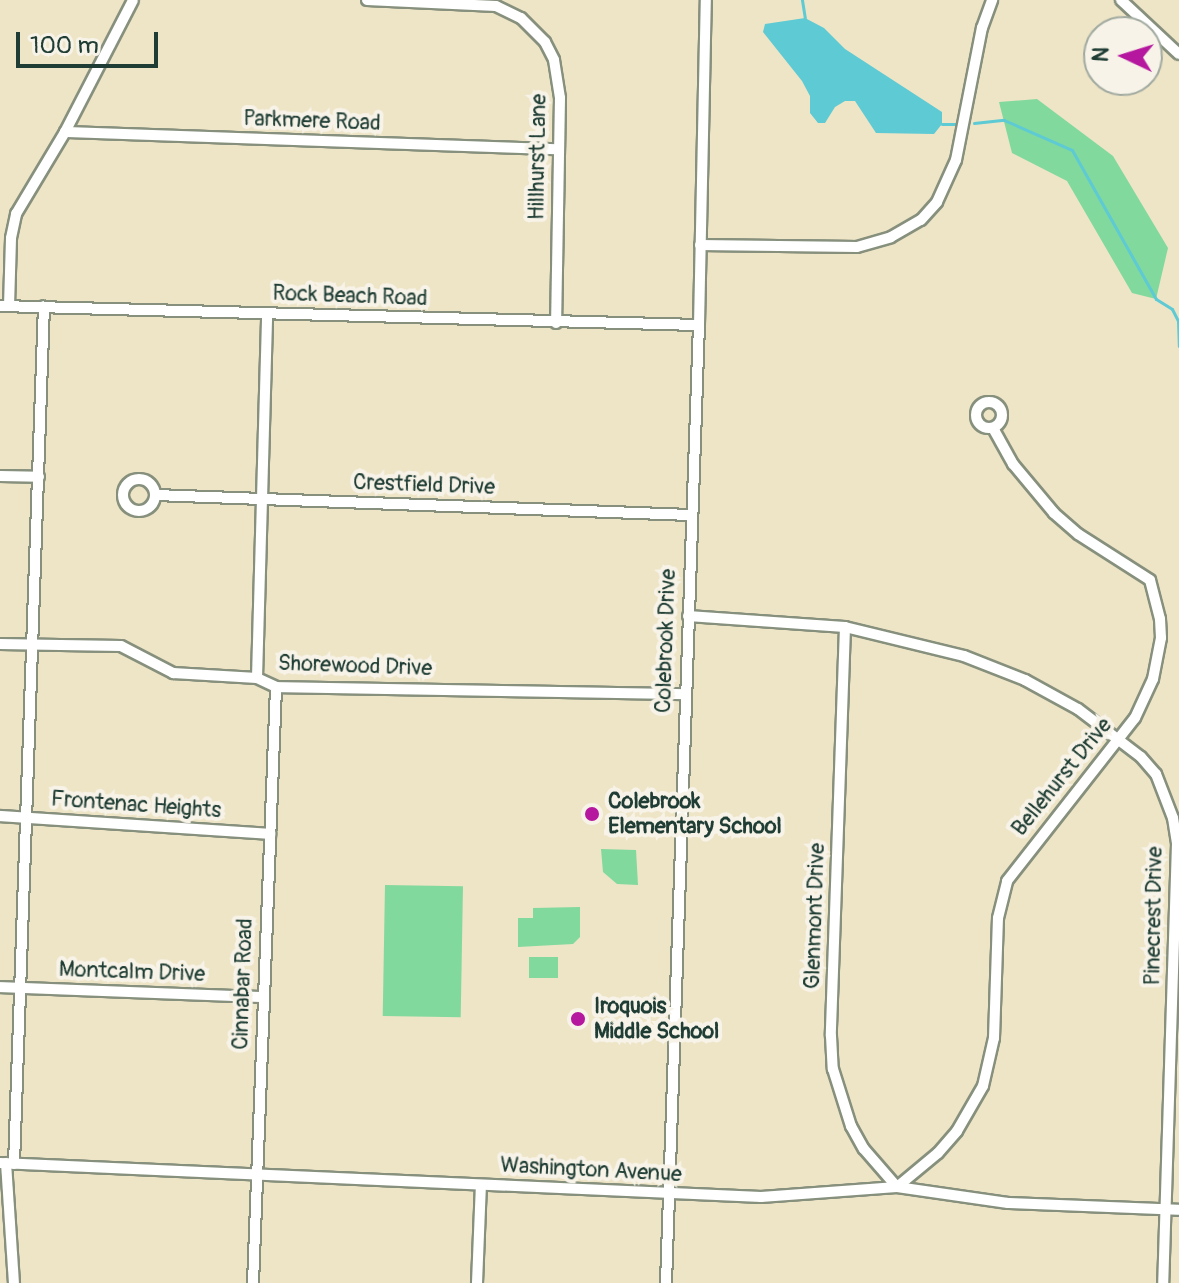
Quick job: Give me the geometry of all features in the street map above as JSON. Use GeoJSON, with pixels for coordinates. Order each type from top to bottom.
{"type":"FeatureCollection","features":[{"type":"Feature","properties":{"kind":"street"},"geometry":{"type":"LineString","coordinates":[[4,306],[13,222],[19,206],[65,132],[133,0]]}},
{"type":"Feature","properties":{"kind":"street","name":"Hillhurst Lane"},"geometry":{"type":"LineString","coordinates":[[367,0],[476,4],[509,10],[545,42],[554,60],[560,98],[556,323]]}},
{"type":"Feature","properties":{"kind":"street","name":"Colebrook Drive"},"geometry":{"type":"LineString","coordinates":[[666,1283],[699,325],[706,0]]}},
{"type":"Feature","properties":{"kind":"street"},"geometry":{"type":"LineString","coordinates":[[700,245],[857,247],[891,237],[921,220],[948,184],[956,160],[982,28],[992,0]]}},
{"type":"Feature","properties":{"kind":"street"},"geometry":{"type":"LineString","coordinates":[[1121,0],[1179,54]]}},
{"type":"Feature","properties":{"kind":"street","name":"Parkmere Road"},"geometry":{"type":"LineString","coordinates":[[65,132],[559,149]]}},
{"type":"Feature","properties":{"kind":"street","name":"Rock Beach Road"},"geometry":{"type":"LineString","coordinates":[[4,306],[699,325]]}},
{"type":"Feature","properties":{"kind":"street"},"geometry":{"type":"LineString","coordinates":[[14,1283],[7,1163],[27,817],[44,307]]}},
{"type":"Feature","properties":{"kind":"street"},"geometry":{"type":"LineString","coordinates":[[257,678],[267,313]]}},
{"type":"Feature","properties":{"kind":"street","name":"Bellehurst Drive"},"geometry":{"type":"LineString","coordinates":[[897,1187],[938,1153],[957,1131],[983,1086],[994,1038],[998,918],[1007,881],[1036,840],[1120,739],[1145,699],[1158,657],[1160,619],[1150,580],[1078,534],[1054,513],[1013,464],[993,428]]}},
{"type":"Feature","properties":{"kind":"street"},"geometry":{"type":"LineString","coordinates":[[0,476],[39,477]]}},
{"type":"Feature","properties":{"kind":"street","name":"Crestfield Drive"},"geometry":{"type":"LineString","coordinates":[[155,495],[691,515]]}},
{"type":"Feature","properties":{"kind":"street","name":"Pinecrest Drive"},"geometry":{"type":"LineString","coordinates":[[688,616],[845,627],[920,643],[997,668],[1078,709],[1120,739],[1156,774],[1173,818],[1177,844],[1163,1283]]}},
{"type":"Feature","properties":{"kind":"street","name":"Glenmont Drive"},"geometry":{"type":"LineString","coordinates":[[845,627],[831,1036],[833,1069],[851,1126],[864,1149],[897,1187]]}},
{"type":"Feature","properties":{"kind":"street","name":"Shorewood Drive"},"geometry":{"type":"LineString","coordinates":[[0,644],[121,646],[173,673],[257,678],[276,687],[684,694]]}},
{"type":"Feature","properties":{"kind":"street","name":"Cinnabar Road"},"geometry":{"type":"LineString","coordinates":[[253,1283],[276,687]]}},
{"type":"Feature","properties":{"kind":"street","name":"Frontenac Heights"},"geometry":{"type":"LineString","coordinates":[[0,816],[270,834]]}},
{"type":"Feature","properties":{"kind":"street","name":"Montcalm Drive"},"geometry":{"type":"LineString","coordinates":[[0,987],[262,997]]}},
{"type":"Feature","properties":{"kind":"street","name":"Washington Avenue"},"geometry":{"type":"LineString","coordinates":[[7,1163],[781,1197],[897,1187],[982,1201],[1179,1210]]}},
{"type":"Feature","properties":{"kind":"street"},"geometry":{"type":"LineString","coordinates":[[477,1283],[481,1185]]}},
{"type":"Feature","properties":{"kind":"green space"},"geometry":{"type":"Polygon","coordinates":[[[1037,99],[1113,156],[1168,248],[1156,299],[1132,293],[1067,181],[1012,153],[999,102],[1037,99]]]}},
{"type":"Feature","properties":{"kind":"green space"},"geometry":{"type":"Polygon","coordinates":[[[601,849],[636,850],[638,885],[617,884],[603,872],[601,849]]]}},
{"type":"Feature","properties":{"kind":"green space"},"geometry":{"type":"Polygon","coordinates":[[[385,885],[463,886],[461,1017],[383,1016],[385,885]]]}},
{"type":"Feature","properties":{"kind":"green space"},"geometry":{"type":"Polygon","coordinates":[[[580,907],[580,937],[573,944],[518,947],[518,918],[533,918],[533,908],[580,907]]]}},
{"type":"Feature","properties":{"kind":"green space"},"geometry":{"type":"Polygon","coordinates":[[[529,957],[558,957],[558,978],[529,978],[529,957]]]}},
{"type":"Feature","properties":{"kind":"water"},"geometry":{"type":"Polygon","coordinates":[[[805,18],[824,28],[845,49],[942,112],[942,124],[934,134],[876,133],[855,101],[845,101],[835,107],[825,123],[818,123],[810,113],[810,96],[802,81],[763,32],[765,24],[805,18]]]}},
{"type":"Feature","properties":{"kind":"waterway"},"geometry":{"type":"LineString","coordinates":[[802,0],[805,18]]}},
{"type":"Feature","properties":{"kind":"waterway"},"geometry":{"type":"LineString","coordinates":[[974,123],[1004,120],[1072,150],[1156,299],[1172,309],[1178,321],[1179,346]]}},
{"type":"Feature","properties":{"kind":"waterway"},"geometry":{"type":"LineString","coordinates":[[942,124],[957,124]]}},
{"type":"Feature","properties":{"kind":"place","name":"Colebrook Elementary School"},"geometry":{"type":"Point","coordinates":[592,814]}},
{"type":"Feature","properties":{"kind":"place","name":"Iroquois Middle School"},"geometry":{"type":"Point","coordinates":[578,1019]}}]}
